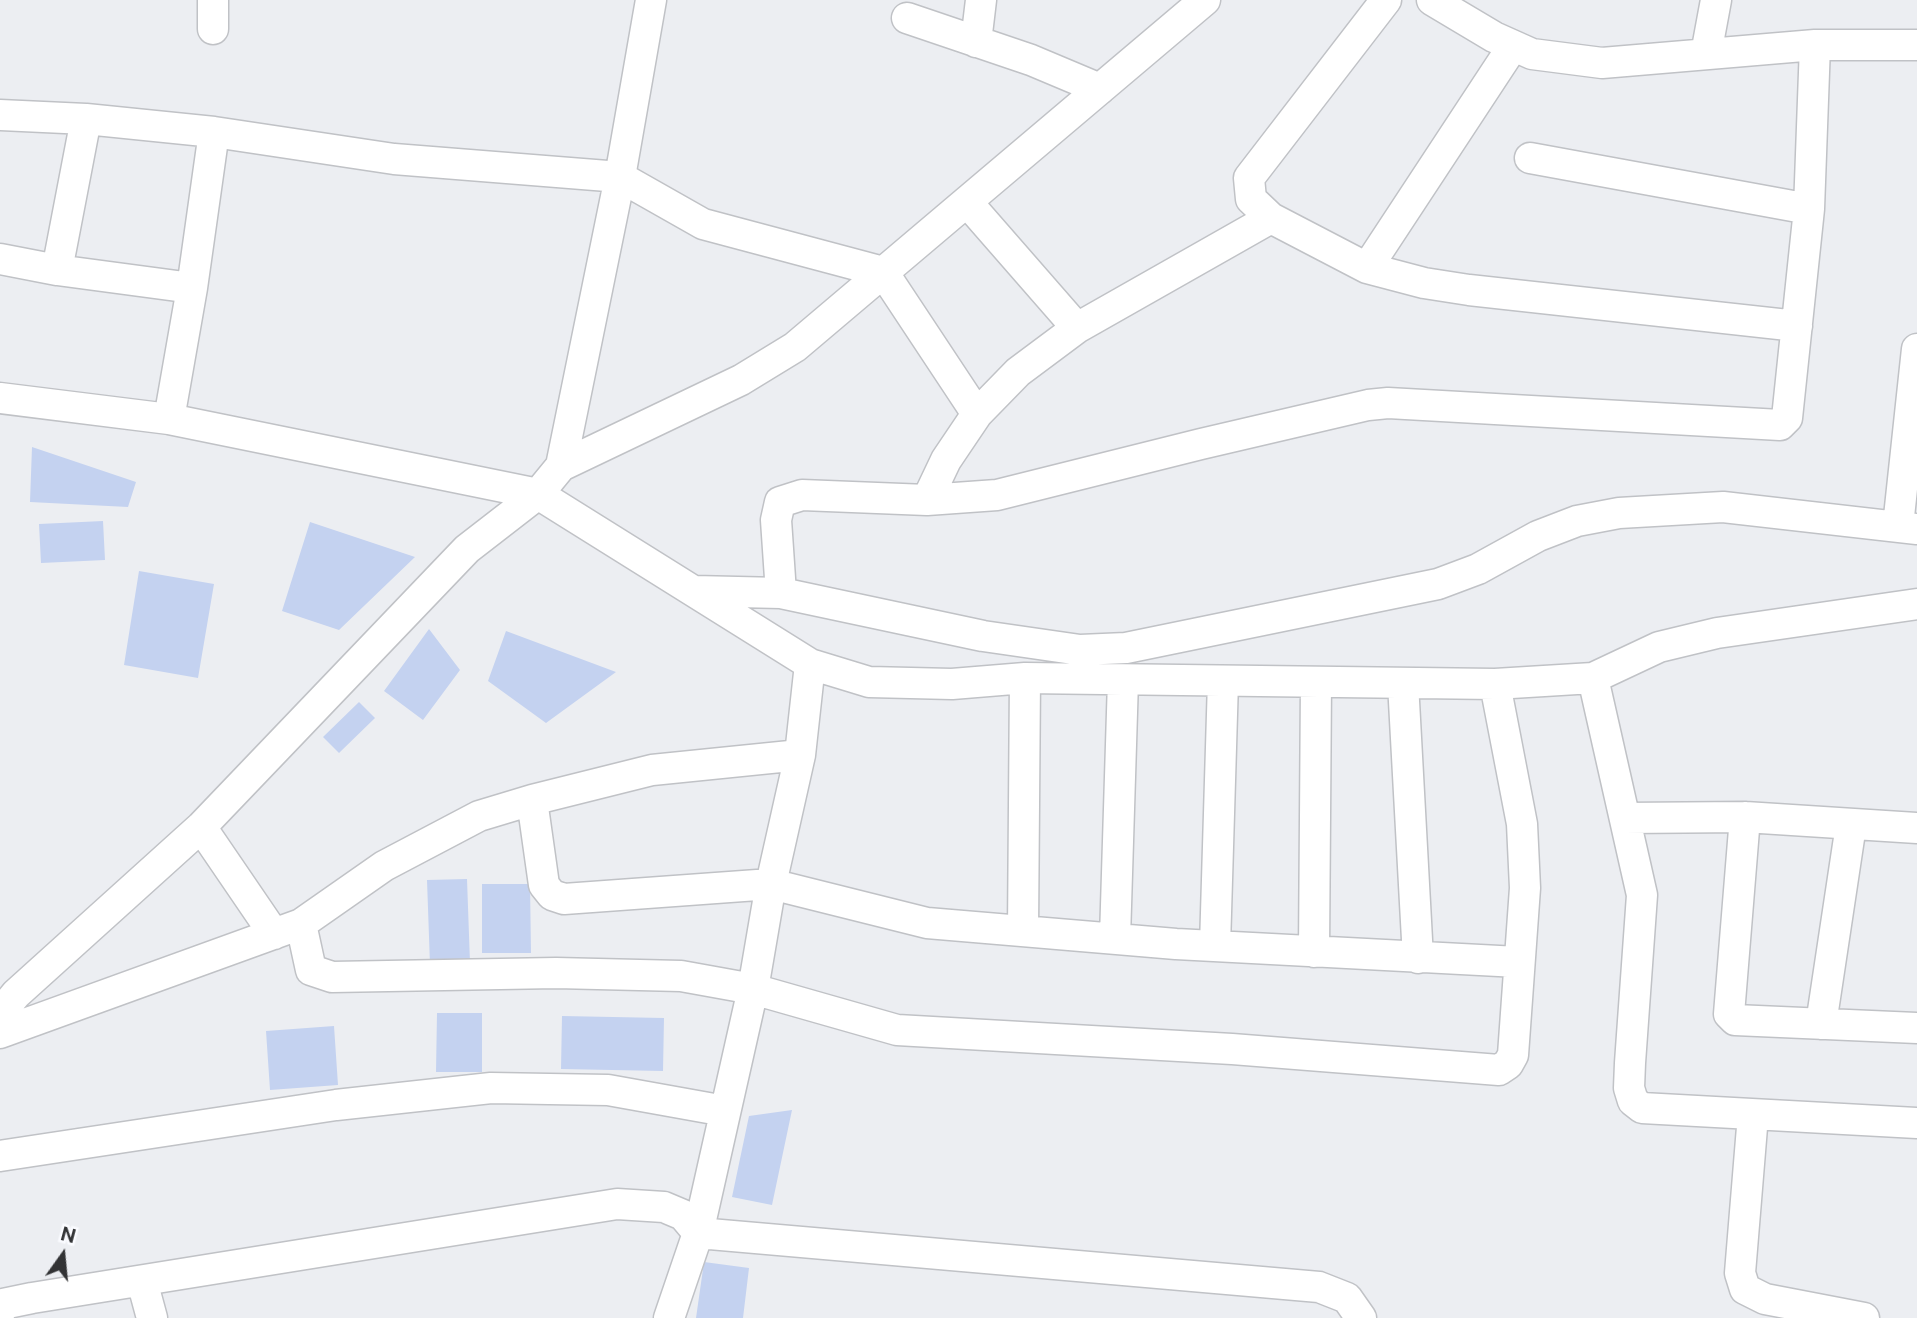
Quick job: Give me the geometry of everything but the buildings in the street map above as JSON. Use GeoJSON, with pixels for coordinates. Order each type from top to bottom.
{"type":"FeatureCollection","features":[{"type":"Feature","properties":{"kind":"street"},"geometry":{"type":"LineString","coordinates":[[561,466],[620,177],[651,0]]}},
{"type":"Feature","properties":{"kind":"street"},"geometry":{"type":"LineString","coordinates":[[976,41],[981,0]]}},
{"type":"Feature","properties":{"kind":"street"},"geometry":{"type":"LineString","coordinates":[[0,1013],[16,995],[201,827],[467,549],[538,494],[561,466],[741,380],[784,354],[1205,0]]}},
{"type":"Feature","properties":{"kind":"street"},"geometry":{"type":"LineString","coordinates":[[1386,0],[1249,178],[1251,200],[1271,218],[1367,268],[1469,290],[1797,327]]}},
{"type":"Feature","properties":{"kind":"street"},"geometry":{"type":"LineString","coordinates":[[1432,0],[1532,54],[1602,63],[1815,45],[1917,45]]}},
{"type":"Feature","properties":{"kind":"street"},"geometry":{"type":"LineString","coordinates":[[1706,54],[1716,0]]}},
{"type":"Feature","properties":{"kind":"street"},"geometry":{"type":"LineString","coordinates":[[907,18],[1031,60],[1100,89]]}},
{"type":"Feature","properties":{"kind":"street"},"geometry":{"type":"LineString","coordinates":[[781,593],[776,520],[780,502],[802,495],[927,500],[997,495],[1368,405],[1388,403],[1780,425],[1787,418],[1809,209],[1815,45]]}},
{"type":"Feature","properties":{"kind":"street"},"geometry":{"type":"LineString","coordinates":[[1367,268],[1513,46]]}},
{"type":"Feature","properties":{"kind":"street"},"geometry":{"type":"LineString","coordinates":[[0,116],[86,119],[214,132],[394,159],[620,177],[703,224],[883,272],[977,414]]}},
{"type":"Feature","properties":{"kind":"street"},"geometry":{"type":"LineString","coordinates":[[57,270],[86,119]]}},
{"type":"Feature","properties":{"kind":"street"},"geometry":{"type":"LineString","coordinates":[[169,419],[192,288],[214,132]]}},
{"type":"Feature","properties":{"kind":"street"},"geometry":{"type":"LineString","coordinates":[[1530,158],[1809,209]]}},
{"type":"Feature","properties":{"kind":"street"},"geometry":{"type":"LineString","coordinates":[[967,202],[1077,328]]}},
{"type":"Feature","properties":{"kind":"street"},"geometry":{"type":"LineString","coordinates":[[927,500],[946,460],[977,414],[1018,372],[1077,328],[1271,218]]}},
{"type":"Feature","properties":{"kind":"street"},"geometry":{"type":"LineString","coordinates":[[0,259],[57,270],[192,288]]}},
{"type":"Feature","properties":{"kind":"street"},"geometry":{"type":"LineString","coordinates":[[694,592],[781,593],[983,636],[1080,650],[1126,648],[1438,584],[1478,569],[1538,536],[1577,521],[1619,513],[1723,507],[1907,527],[1917,349]]}},
{"type":"Feature","properties":{"kind":"street"},"geometry":{"type":"LineString","coordinates":[[0,398],[169,419],[538,494],[810,664],[869,682],[951,684],[1025,678],[1495,684],[1593,678],[1659,647],[1717,633],[1917,604]]}},
{"type":"Feature","properties":{"kind":"street"},"geometry":{"type":"LineString","coordinates":[[669,1318],[698,1233],[753,989],[771,884],[800,755],[810,664]]}},
{"type":"Feature","properties":{"kind":"street"},"geometry":{"type":"LineString","coordinates":[[1023,931],[1025,678]]}},
{"type":"Feature","properties":{"kind":"street"},"geometry":{"type":"LineString","coordinates":[[1593,678],[1642,895],[1630,1063],[1633,1101],[1642,1108],[1917,1122]]}},
{"type":"Feature","properties":{"kind":"street"},"geometry":{"type":"LineString","coordinates":[[1115,939],[1123,680]]}},
{"type":"Feature","properties":{"kind":"street"},"geometry":{"type":"LineString","coordinates":[[1215,946],[1223,681]]}},
{"type":"Feature","properties":{"kind":"street"},"geometry":{"type":"LineString","coordinates":[[1314,952],[1316,682]]}},
{"type":"Feature","properties":{"kind":"street"},"geometry":{"type":"LineString","coordinates":[[1402,683],[1418,958]]}},
{"type":"Feature","properties":{"kind":"street"},"geometry":{"type":"LineString","coordinates":[[201,827],[287,929],[311,970],[332,978],[597,974],[681,976],[753,989],[897,1030],[1231,1049],[1499,1070],[1508,1064],[1513,1055],[1517,961],[1525,888],[1522,824],[1495,684]]}},
{"type":"Feature","properties":{"kind":"street"},"geometry":{"type":"LineString","coordinates":[[0,1033],[287,929],[384,866],[479,816],[652,770],[800,755]]}},
{"type":"Feature","properties":{"kind":"street"},"geometry":{"type":"LineString","coordinates":[[532,800],[544,885],[552,895],[564,899],[771,884],[927,923],[1215,946],[1517,961]]}},
{"type":"Feature","properties":{"kind":"street"},"geometry":{"type":"LineString","coordinates":[[1625,818],[1745,817],[1917,828]]}},
{"type":"Feature","properties":{"kind":"street"},"geometry":{"type":"LineString","coordinates":[[1745,817],[1729,1014],[1735,1020],[1917,1028]]}},
{"type":"Feature","properties":{"kind":"street"},"geometry":{"type":"LineString","coordinates":[[1821,1024],[1851,825]]}},
{"type":"Feature","properties":{"kind":"street"},"geometry":{"type":"LineString","coordinates":[[0,1156],[336,1105],[491,1088],[608,1090],[725,1111]]}},
{"type":"Feature","properties":{"kind":"street"},"geometry":{"type":"LineString","coordinates":[[1753,1115],[1740,1273],[1745,1289],[1765,1299],[1864,1318]]}},
{"type":"Feature","properties":{"kind":"street"},"geometry":{"type":"LineString","coordinates":[[0,1312],[3,1304],[23,1300],[617,1204],[664,1207],[683,1215],[698,1233],[1319,1287],[1347,1298],[1361,1318]]}},
{"type":"Feature","properties":{"kind":"street"},"geometry":{"type":"LineString","coordinates":[[142,1280],[152,1318]]}}]}
